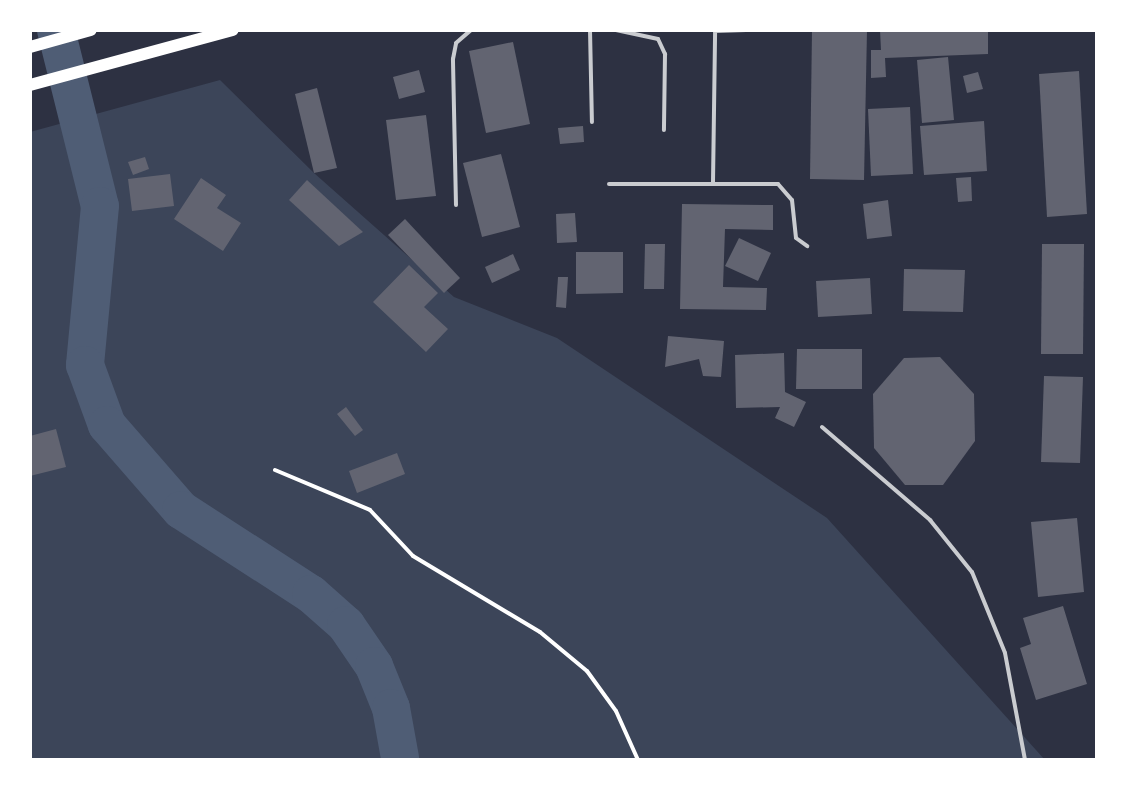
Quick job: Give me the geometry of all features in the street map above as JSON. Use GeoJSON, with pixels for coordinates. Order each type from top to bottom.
{"type":"FeatureCollection","features":[{"type":"Feature","properties":{"kind":"main road"},"geometry":{"type":"LineString","coordinates":[[30,47],[91,30]]}},
{"type":"Feature","properties":{"kind":"main road"},"geometry":{"type":"LineString","coordinates":[[32,85],[233,30]]}},
{"type":"Feature","properties":{"kind":"lane"},"geometry":{"type":"LineString","coordinates":[[456,205],[453,59],[456,43],[471,30]]}},
{"type":"Feature","properties":{"kind":"lane"},"geometry":{"type":"LineString","coordinates":[[590,30],[592,122]]}},
{"type":"Feature","properties":{"kind":"lane"},"geometry":{"type":"LineString","coordinates":[[616,30],[658,39],[665,54],[664,130]]}},
{"type":"Feature","properties":{"kind":"lane"},"geometry":{"type":"LineString","coordinates":[[713,182],[715,31],[746,30]]}},
{"type":"Feature","properties":{"kind":"lane"},"geometry":{"type":"LineString","coordinates":[[609,184],[778,184],[787,190],[796,238],[807,246]]}},
{"type":"Feature","properties":{"kind":"lane"},"geometry":{"type":"LineString","coordinates":[[822,427],[930,520],[972,572],[1005,653],[1025,760]]}},
{"type":"Feature","properties":{"kind":"path"},"geometry":{"type":"LineString","coordinates":[[275,470],[370,510],[413,556],[540,632],[587,671],[616,711],[638,760]]}},
{"type":"Feature","properties":{"kind":"shaded area"},"geometry":{"type":"Polygon","coordinates":[[[220,80],[314,173],[454,297],[557,338],[827,518],[1045,760],[30,760],[30,132],[220,80]]]}},
{"type":"Feature","properties":{"kind":"building"},"geometry":{"type":"Polygon","coordinates":[[[812,30],[867,30],[864,180],[810,179],[812,30]]]}},
{"type":"Feature","properties":{"kind":"building"},"geometry":{"type":"Polygon","coordinates":[[[880,30],[988,30],[988,54],[885,58],[886,77],[871,78],[871,50],[881,50],[880,30]]]}},
{"type":"Feature","properties":{"kind":"building"},"geometry":{"type":"Polygon","coordinates":[[[513,42],[530,124],[486,133],[469,51],[513,42]]]}},
{"type":"Feature","properties":{"kind":"building"},"geometry":{"type":"Polygon","coordinates":[[[948,57],[954,120],[922,123],[917,60],[948,57]]]}},
{"type":"Feature","properties":{"kind":"building"},"geometry":{"type":"Polygon","coordinates":[[[419,70],[425,92],[399,99],[393,77],[419,70]]]}},
{"type":"Feature","properties":{"kind":"building"},"geometry":{"type":"Polygon","coordinates":[[[1079,71],[1087,214],[1047,217],[1039,74],[1079,71]]]}},
{"type":"Feature","properties":{"kind":"building"},"geometry":{"type":"Polygon","coordinates":[[[978,72],[983,89],[967,93],[963,76],[978,72]]]}},
{"type":"Feature","properties":{"kind":"building"},"geometry":{"type":"Polygon","coordinates":[[[317,88],[337,168],[314,173],[295,94],[317,88]]]}},
{"type":"Feature","properties":{"kind":"building"},"geometry":{"type":"Polygon","coordinates":[[[910,107],[913,174],[871,176],[868,109],[910,107]]]}},
{"type":"Feature","properties":{"kind":"building"},"geometry":{"type":"Polygon","coordinates":[[[426,115],[436,196],[396,200],[386,120],[426,115]]]}},
{"type":"Feature","properties":{"kind":"building"},"geometry":{"type":"Polygon","coordinates":[[[984,121],[987,171],[924,175],[920,126],[984,121]]]}},
{"type":"Feature","properties":{"kind":"building"},"geometry":{"type":"Polygon","coordinates":[[[583,126],[584,142],[560,144],[558,128],[583,126]]]}},
{"type":"Feature","properties":{"kind":"building"},"geometry":{"type":"Polygon","coordinates":[[[501,154],[520,227],[482,237],[463,163],[501,154]]]}},
{"type":"Feature","properties":{"kind":"building"},"geometry":{"type":"Polygon","coordinates":[[[145,157],[149,169],[133,175],[128,162],[145,157]]]}},
{"type":"Feature","properties":{"kind":"building"},"geometry":{"type":"Polygon","coordinates":[[[170,174],[174,206],[132,211],[128,179],[170,174]]]}},
{"type":"Feature","properties":{"kind":"building"},"geometry":{"type":"Polygon","coordinates":[[[971,177],[972,201],[958,202],[956,178],[971,177]]]}},
{"type":"Feature","properties":{"kind":"building"},"geometry":{"type":"Polygon","coordinates":[[[201,178],[226,195],[217,208],[241,223],[223,251],[174,219],[201,178]]]}},
{"type":"Feature","properties":{"kind":"building"},"geometry":{"type":"Polygon","coordinates":[[[307,180],[363,232],[339,246],[289,200],[307,180]]]}},
{"type":"Feature","properties":{"kind":"building"},"geometry":{"type":"Polygon","coordinates":[[[888,200],[892,236],[867,239],[863,204],[888,200]]]}},
{"type":"Feature","properties":{"kind":"building"},"geometry":{"type":"Polygon","coordinates":[[[682,204],[773,205],[773,230],[725,229],[723,287],[767,288],[766,310],[680,309],[682,204]]]}},
{"type":"Feature","properties":{"kind":"building"},"geometry":{"type":"Polygon","coordinates":[[[575,213],[577,242],[557,243],[556,214],[575,213]]]}},
{"type":"Feature","properties":{"kind":"building"},"geometry":{"type":"Polygon","coordinates":[[[405,219],[460,278],[444,293],[388,235],[405,219]]]}},
{"type":"Feature","properties":{"kind":"building"},"geometry":{"type":"Polygon","coordinates":[[[739,238],[771,253],[758,281],[725,266],[739,238]]]}},
{"type":"Feature","properties":{"kind":"building"},"geometry":{"type":"Polygon","coordinates":[[[645,244],[665,244],[664,289],[644,289],[645,244]]]}},
{"type":"Feature","properties":{"kind":"building"},"geometry":{"type":"Polygon","coordinates":[[[1042,244],[1084,244],[1083,354],[1041,354],[1042,244]]]}},
{"type":"Feature","properties":{"kind":"building"},"geometry":{"type":"Polygon","coordinates":[[[576,252],[623,252],[623,293],[576,294],[576,252]]]}},
{"type":"Feature","properties":{"kind":"building"},"geometry":{"type":"Polygon","coordinates":[[[513,254],[520,270],[492,283],[485,267],[513,254]]]}},
{"type":"Feature","properties":{"kind":"building"},"geometry":{"type":"Polygon","coordinates":[[[409,265],[438,293],[424,307],[448,329],[426,352],[373,302],[409,265]]]}},
{"type":"Feature","properties":{"kind":"building"},"geometry":{"type":"Polygon","coordinates":[[[904,269],[965,270],[963,312],[903,311],[904,269]]]}},
{"type":"Feature","properties":{"kind":"building"},"geometry":{"type":"Polygon","coordinates":[[[558,277],[568,277],[566,308],[556,307],[558,277]]]}},
{"type":"Feature","properties":{"kind":"building"},"geometry":{"type":"Polygon","coordinates":[[[870,278],[872,314],[818,317],[816,281],[870,278]]]}},
{"type":"Feature","properties":{"kind":"building"},"geometry":{"type":"Polygon","coordinates":[[[668,336],[724,341],[721,377],[703,376],[699,359],[665,367],[668,336]]]}},
{"type":"Feature","properties":{"kind":"building"},"geometry":{"type":"Polygon","coordinates":[[[797,349],[862,349],[862,389],[796,389],[797,349]]]}},
{"type":"Feature","properties":{"kind":"building"},"geometry":{"type":"Polygon","coordinates":[[[784,353],[785,392],[806,402],[794,427],[775,418],[780,407],[736,408],[735,355],[784,353]]]}},
{"type":"Feature","properties":{"kind":"building"},"geometry":{"type":"Polygon","coordinates":[[[940,357],[974,394],[975,441],[943,485],[905,485],[874,448],[873,394],[904,358],[940,357]]]}},
{"type":"Feature","properties":{"kind":"building"},"geometry":{"type":"Polygon","coordinates":[[[1044,376],[1083,377],[1080,463],[1041,462],[1044,376]]]}},
{"type":"Feature","properties":{"kind":"building"},"geometry":{"type":"Polygon","coordinates":[[[346,407],[363,430],[355,436],[337,414],[346,407]]]}},
{"type":"Feature","properties":{"kind":"building"},"geometry":{"type":"Polygon","coordinates":[[[56,429],[66,467],[30,476],[30,436],[56,429]]]}},
{"type":"Feature","properties":{"kind":"building"},"geometry":{"type":"Polygon","coordinates":[[[397,453],[405,474],[357,493],[349,471],[397,453]]]}},
{"type":"Feature","properties":{"kind":"building"},"geometry":{"type":"Polygon","coordinates":[[[1077,518],[1084,592],[1038,597],[1031,522],[1077,518]]]}},
{"type":"Feature","properties":{"kind":"building"},"geometry":{"type":"Polygon","coordinates":[[[1063,606],[1087,684],[1036,700],[1020,648],[1031,644],[1023,618],[1063,606]]]}},
{"type":"Feature","properties":{"kind":"waterway"},"geometry":{"type":"LineString","coordinates":[[56,30],[100,206],[85,365],[107,425],[181,510],[311,594],[346,625],[374,666],[391,708],[400,758]]}}]}
